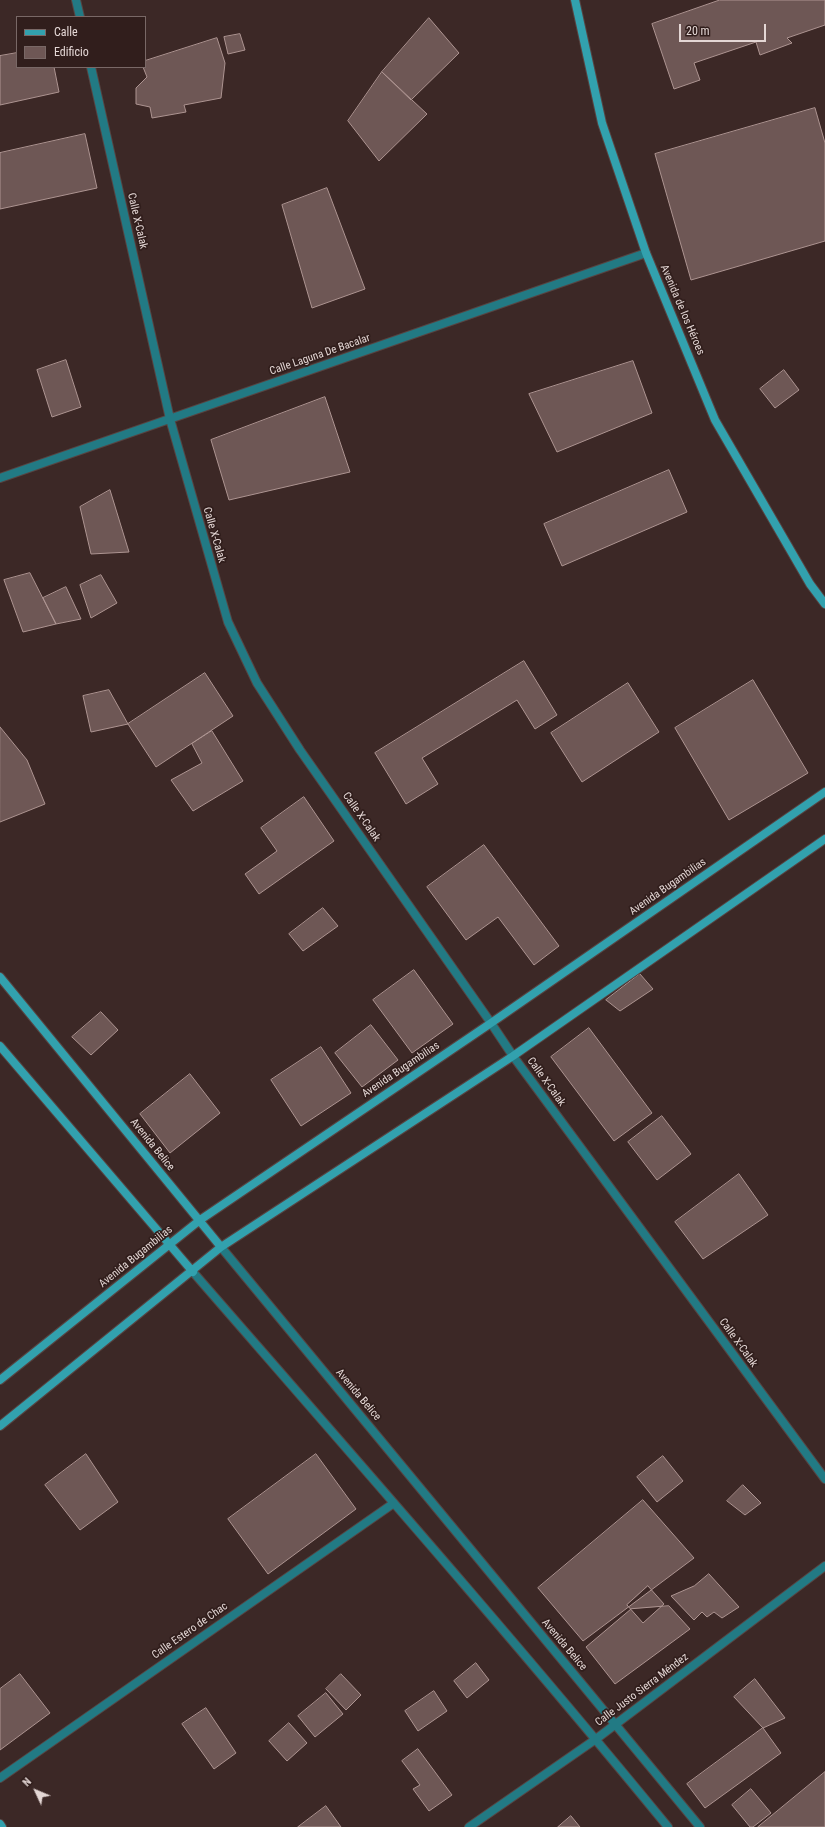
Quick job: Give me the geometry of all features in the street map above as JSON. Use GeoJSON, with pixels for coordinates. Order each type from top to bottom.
{"type":"FeatureCollection","features":[{"type":"Feature","properties":{"kind":"main road","name":"Avenida de los Héroes"},"geometry":{"type":"LineString","coordinates":[[575,0],[602,123],[646,253],[715,420],[810,584],[825,604]]}},
{"type":"Feature","properties":{"kind":"main road","name":"Avenida Bugambilias"},"geometry":{"type":"LineString","coordinates":[[0,1380],[200,1220],[825,792]]}},
{"type":"Feature","properties":{"kind":"main road"},"geometry":{"type":"LineString","coordinates":[[0,1426],[221,1248],[512,1056],[825,839]]}},
{"type":"Feature","properties":{"kind":"main road","name":"Avenida Belice"},"geometry":{"type":"LineString","coordinates":[[0,977],[200,1220],[221,1248]]}},
{"type":"Feature","properties":{"kind":"main road"},"geometry":{"type":"LineString","coordinates":[[0,1046],[193,1272]]}},
{"type":"Feature","properties":{"kind":"street"},"geometry":{"type":"LineString","coordinates":[[76,0],[80,16]]}},
{"type":"Feature","properties":{"kind":"street","name":"Calle X-Calak"},"geometry":{"type":"LineString","coordinates":[[91,68],[170,419],[228,622],[257,683],[300,750],[491,1022],[512,1056],[825,1478]]}},
{"type":"Feature","properties":{"kind":"street","name":"Calle Laguna De Bacalar"},"geometry":{"type":"LineString","coordinates":[[0,478],[646,253]]}},
{"type":"Feature","properties":{"kind":"street","name":"Avenida Belice"},"geometry":{"type":"LineString","coordinates":[[221,1248],[700,1827]]}},
{"type":"Feature","properties":{"kind":"street"},"geometry":{"type":"LineString","coordinates":[[193,1272],[394,1503],[596,1740],[668,1827]]}},
{"type":"Feature","properties":{"kind":"street","name":"Calle Estero de Chac"},"geometry":{"type":"LineString","coordinates":[[0,1778],[394,1503]]}},
{"type":"Feature","properties":{"kind":"street","name":"Calle Justo Sierra Méndez"},"geometry":{"type":"LineString","coordinates":[[469,1827],[596,1740],[615,1724],[825,1566]]}},
{"type":"Feature","properties":{"kind":"building"},"geometry":{"type":"Polygon","coordinates":[[[720,0],[825,0],[825,25],[787,38],[792,43],[760,55],[756,42],[694,63],[700,80],[674,89],[652,24],[720,0]]]}},
{"type":"Feature","properties":{"kind":"building"},"geometry":{"type":"Polygon","coordinates":[[[429,18],[459,53],[411,100],[382,72],[429,18]]]}},
{"type":"Feature","properties":{"kind":"building"},"geometry":{"type":"Polygon","coordinates":[[[240,34],[245,50],[228,54],[224,37],[240,34]]]}},
{"type":"Feature","properties":{"kind":"building"},"geometry":{"type":"Polygon","coordinates":[[[217,38],[225,63],[221,98],[184,105],[186,112],[152,118],[150,107],[136,104],[136,88],[147,77],[143,68],[146,68],[146,61],[217,38]]]}},
{"type":"Feature","properties":{"kind":"building"},"geometry":{"type":"Polygon","coordinates":[[[16,53],[16,68],[54,68],[59,92],[0,105],[0,56],[16,53]]]}},
{"type":"Feature","properties":{"kind":"building"},"geometry":{"type":"Polygon","coordinates":[[[382,72],[427,114],[379,161],[348,121],[382,72]]]}},
{"type":"Feature","properties":{"kind":"building"},"geometry":{"type":"Polygon","coordinates":[[[815,108],[825,143],[825,241],[691,280],[655,154],[815,108]]]}},
{"type":"Feature","properties":{"kind":"building"},"geometry":{"type":"Polygon","coordinates":[[[85,134],[97,188],[0,209],[0,153],[85,134]]]}},
{"type":"Feature","properties":{"kind":"building"},"geometry":{"type":"Polygon","coordinates":[[[327,188],[365,289],[312,308],[282,205],[327,188]]]}},
{"type":"Feature","properties":{"kind":"building"},"geometry":{"type":"Polygon","coordinates":[[[66,360],[81,407],[52,417],[37,370],[66,360]]]}},
{"type":"Feature","properties":{"kind":"building"},"geometry":{"type":"Polygon","coordinates":[[[633,361],[652,413],[557,452],[529,394],[633,361]]]}},
{"type":"Feature","properties":{"kind":"building"},"geometry":{"type":"Polygon","coordinates":[[[784,370],[799,390],[775,408],[760,389],[784,370]]]}},
{"type":"Feature","properties":{"kind":"building"},"geometry":{"type":"Polygon","coordinates":[[[325,397],[350,472],[229,500],[211,440],[325,397]]]}},
{"type":"Feature","properties":{"kind":"building"},"geometry":{"type":"Polygon","coordinates":[[[669,470],[687,512],[562,566],[544,524],[669,470]]]}},
{"type":"Feature","properties":{"kind":"building"},"geometry":{"type":"Polygon","coordinates":[[[110,490],[129,552],[91,554],[80,507],[110,490]]]}},
{"type":"Feature","properties":{"kind":"building"},"geometry":{"type":"Polygon","coordinates":[[[30,573],[56,624],[23,632],[4,580],[30,573]]]}},
{"type":"Feature","properties":{"kind":"building"},"geometry":{"type":"Polygon","coordinates":[[[101,575],[117,603],[91,618],[80,585],[101,575]]]}},
{"type":"Feature","properties":{"kind":"building"},"geometry":{"type":"Polygon","coordinates":[[[66,587],[81,619],[56,624],[43,598],[66,587]]]}},
{"type":"Feature","properties":{"kind":"building"},"geometry":{"type":"Polygon","coordinates":[[[524,661],[557,715],[535,729],[517,700],[422,758],[438,784],[406,804],[375,753],[524,661]]]}},
{"type":"Feature","properties":{"kind":"building"},"geometry":{"type":"Polygon","coordinates":[[[205,673],[233,716],[156,767],[128,724],[205,673]]]}},
{"type":"Feature","properties":{"kind":"building"},"geometry":{"type":"Polygon","coordinates":[[[753,680],[808,773],[729,820],[675,728],[753,680]]]}},
{"type":"Feature","properties":{"kind":"building"},"geometry":{"type":"Polygon","coordinates":[[[628,683],[659,732],[582,782],[551,733],[628,683]]]}},
{"type":"Feature","properties":{"kind":"building"},"geometry":{"type":"Polygon","coordinates":[[[109,690],[128,724],[91,732],[83,696],[109,690]]]}},
{"type":"Feature","properties":{"kind":"building"},"geometry":{"type":"Polygon","coordinates":[[[0,727],[27,760],[45,804],[0,822],[0,727]]]}},
{"type":"Feature","properties":{"kind":"building"},"geometry":{"type":"Polygon","coordinates":[[[212,731],[243,781],[193,811],[171,780],[202,763],[192,744],[212,731]]]}},
{"type":"Feature","properties":{"kind":"building"},"geometry":{"type":"Polygon","coordinates":[[[304,797],[334,841],[259,894],[245,874],[277,851],[261,828],[304,797]]]}},
{"type":"Feature","properties":{"kind":"building"},"geometry":{"type":"Polygon","coordinates":[[[484,845],[559,946],[534,965],[498,917],[466,940],[427,887],[484,845]]]}},
{"type":"Feature","properties":{"kind":"building"},"geometry":{"type":"Polygon","coordinates":[[[323,908],[338,926],[303,951],[289,934],[323,908]]]}},
{"type":"Feature","properties":{"kind":"building"},"geometry":{"type":"Polygon","coordinates":[[[414,970],[453,1024],[412,1053],[373,1000],[414,970]]]}},
{"type":"Feature","properties":{"kind":"building"},"geometry":{"type":"Polygon","coordinates":[[[640,974],[653,989],[620,1011],[606,1000],[640,974]]]}},
{"type":"Feature","properties":{"kind":"building"},"geometry":{"type":"Polygon","coordinates":[[[101,1012],[118,1030],[91,1055],[72,1037],[101,1012]]]}},
{"type":"Feature","properties":{"kind":"building"},"geometry":{"type":"Polygon","coordinates":[[[371,1025],[398,1060],[362,1087],[335,1053],[371,1025]]]}},
{"type":"Feature","properties":{"kind":"building"},"geometry":{"type":"Polygon","coordinates":[[[589,1028],[652,1113],[614,1141],[551,1057],[589,1028]]]}},
{"type":"Feature","properties":{"kind":"building"},"geometry":{"type":"Polygon","coordinates":[[[321,1047],[351,1093],[301,1126],[271,1080],[321,1047]]]}},
{"type":"Feature","properties":{"kind":"building"},"geometry":{"type":"Polygon","coordinates":[[[190,1074],[220,1113],[170,1153],[140,1114],[190,1074]]]}},
{"type":"Feature","properties":{"kind":"building"},"geometry":{"type":"Polygon","coordinates":[[[662,1116],[691,1154],[657,1180],[628,1142],[662,1116]]]}},
{"type":"Feature","properties":{"kind":"building"},"geometry":{"type":"Polygon","coordinates":[[[739,1174],[768,1215],[703,1259],[675,1222],[739,1174]]]}},
{"type":"Feature","properties":{"kind":"building"},"geometry":{"type":"Polygon","coordinates":[[[86,1454],[118,1502],[80,1530],[45,1485],[86,1454]]]}},
{"type":"Feature","properties":{"kind":"building"},"geometry":{"type":"Polygon","coordinates":[[[316,1454],[356,1509],[268,1574],[228,1519],[316,1454]]]}},
{"type":"Feature","properties":{"kind":"building"},"geometry":{"type":"Polygon","coordinates":[[[663,1456],[683,1481],[657,1502],[637,1477],[663,1456]]]}},
{"type":"Feature","properties":{"kind":"building"},"geometry":{"type":"Polygon","coordinates":[[[743,1485],[761,1503],[745,1515],[727,1501],[743,1485]]]}},
{"type":"Feature","properties":{"kind":"building"},"geometry":{"type":"Polygon","coordinates":[[[643,1500],[694,1558],[583,1641],[538,1588],[643,1500]]]}},
{"type":"Feature","properties":{"kind":"building"},"geometry":{"type":"Polygon","coordinates":[[[709,1574],[739,1607],[722,1618],[714,1612],[707,1617],[702,1612],[694,1620],[671,1596],[694,1586],[709,1574]]]}},
{"type":"Feature","properties":{"kind":"building"},"geometry":{"type":"Polygon","coordinates":[[[648,1586],[664,1604],[643,1623],[627,1605],[648,1586]]]}},
{"type":"Feature","properties":{"kind":"building"},"geometry":{"type":"Polygon","coordinates":[[[669,1606],[690,1629],[615,1684],[586,1647],[631,1609],[669,1606]]]}},
{"type":"Feature","properties":{"kind":"building"},"geometry":{"type":"Polygon","coordinates":[[[476,1663],[489,1680],[467,1698],[454,1681],[476,1663]]]}},
{"type":"Feature","properties":{"kind":"building"},"geometry":{"type":"Polygon","coordinates":[[[20,1674],[50,1713],[0,1750],[0,1689],[20,1674]]]}},
{"type":"Feature","properties":{"kind":"building"},"geometry":{"type":"Polygon","coordinates":[[[341,1674],[361,1695],[346,1710],[326,1689],[341,1674]]]}},
{"type":"Feature","properties":{"kind":"building"},"geometry":{"type":"Polygon","coordinates":[[[755,1679],[785,1718],[763,1728],[734,1697],[755,1679]]]}},
{"type":"Feature","properties":{"kind":"building"},"geometry":{"type":"Polygon","coordinates":[[[434,1691],[447,1711],[418,1731],[405,1711],[434,1691]]]}},
{"type":"Feature","properties":{"kind":"building"},"geometry":{"type":"Polygon","coordinates":[[[326,1693],[343,1714],[315,1737],[298,1716],[326,1693]]]}},
{"type":"Feature","properties":{"kind":"building"},"geometry":{"type":"Polygon","coordinates":[[[206,1708],[236,1753],[214,1769],[182,1724],[206,1708]]]}},
{"type":"Feature","properties":{"kind":"building"},"geometry":{"type":"Polygon","coordinates":[[[289,1723],[307,1743],[287,1761],[269,1741],[289,1723]]]}},
{"type":"Feature","properties":{"kind":"building"},"geometry":{"type":"Polygon","coordinates":[[[763,1728],[781,1753],[705,1808],[687,1784],[763,1728]]]}},
{"type":"Feature","properties":{"kind":"building"},"geometry":{"type":"Polygon","coordinates":[[[418,1749],[452,1795],[429,1811],[413,1789],[420,1785],[402,1761],[418,1749]]]}},
{"type":"Feature","properties":{"kind":"building"},"geometry":{"type":"Polygon","coordinates":[[[825,1772],[825,1827],[758,1827],[825,1772]]]}},
{"type":"Feature","properties":{"kind":"building"},"geometry":{"type":"Polygon","coordinates":[[[751,1789],[771,1813],[753,1827],[750,1827],[732,1805],[751,1789]]]}},
{"type":"Feature","properties":{"kind":"building"},"geometry":{"type":"Polygon","coordinates":[[[326,1806],[341,1827],[298,1827],[326,1806]]]}},
{"type":"Feature","properties":{"kind":"building"},"geometry":{"type":"Polygon","coordinates":[[[571,1816],[580,1827],[558,1827],[571,1816]]]}}]}
